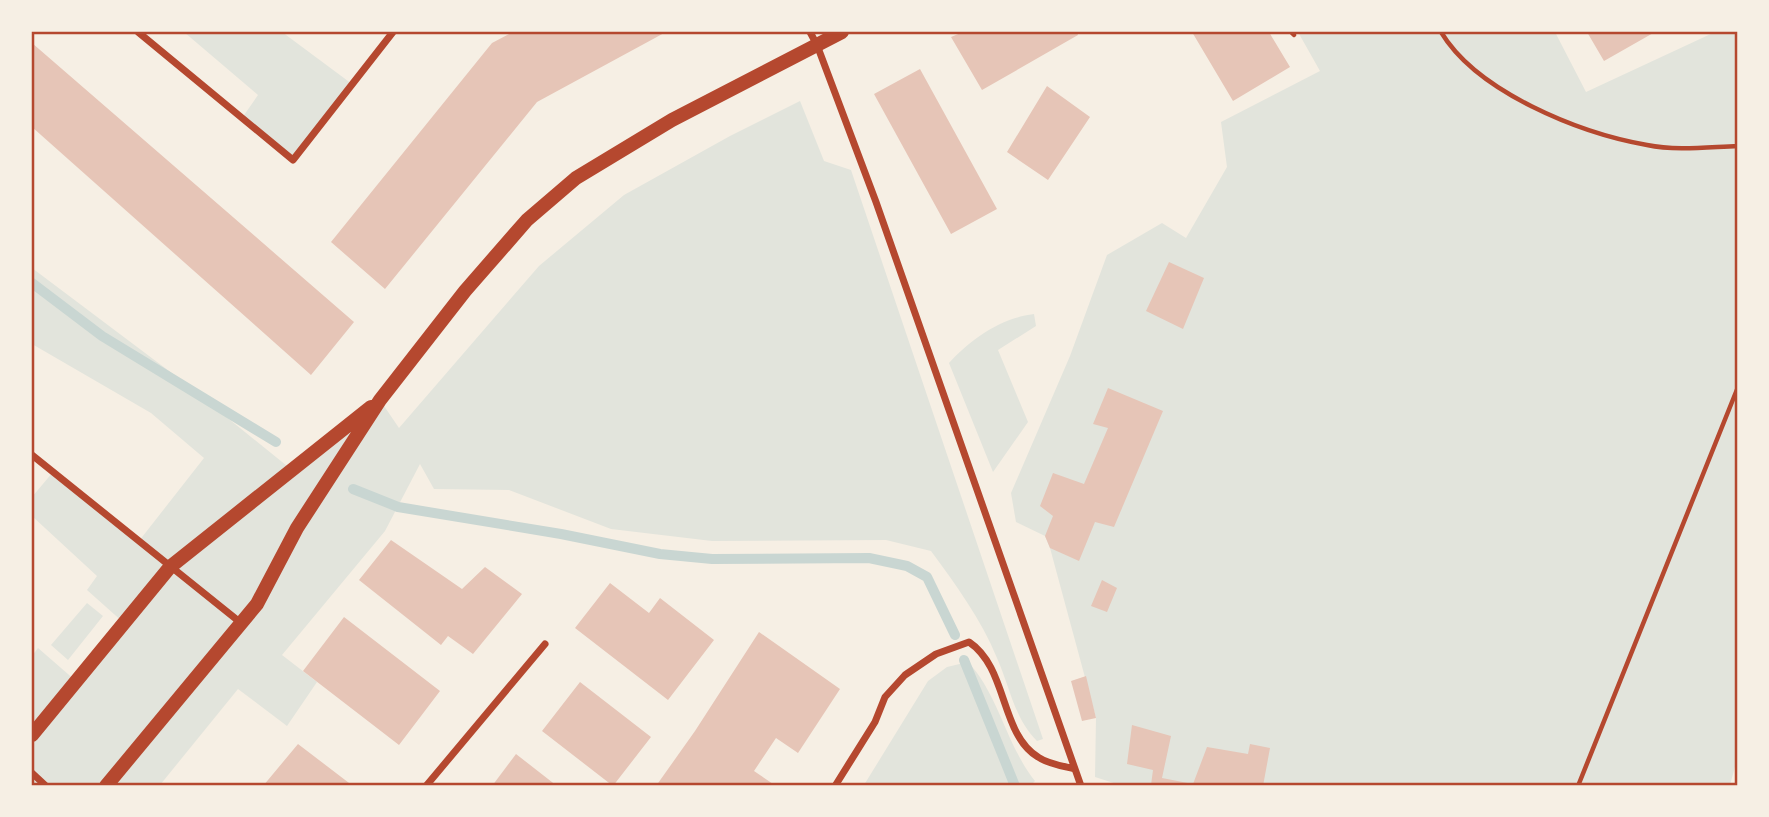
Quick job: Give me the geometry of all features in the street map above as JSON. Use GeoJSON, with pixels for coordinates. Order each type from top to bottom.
{"type":"FeatureCollection","features":[{"type":"Feature","properties":{"kind":"main road"},"geometry":{"type":"LineString","coordinates":[[106,786],[257,604],[297,528],[380,400],[465,291],[527,220],[576,178],[672,120],[813,38],[842,32]]}},
{"type":"Feature","properties":{"kind":"main road"},"geometry":{"type":"LineString","coordinates":[[32,735],[170,567],[380,400]]}},
{"type":"Feature","properties":{"kind":"street"},"geometry":{"type":"LineString","coordinates":[[138,32],[293,160],[393,32]]}},
{"type":"Feature","properties":{"kind":"street"},"geometry":{"type":"LineString","coordinates":[[813,38],[876,202],[1081,786]]}},
{"type":"Feature","properties":{"kind":"street"},"geometry":{"type":"LineString","coordinates":[[32,455],[242,624]]}},
{"type":"Feature","properties":{"kind":"street"},"geometry":{"type":"LineString","coordinates":[[835,786],[875,722],[885,697],[905,675],[936,654],[969,642],[980,649],[991,667],[1012,720],[1030,752],[1041,760],[1075,769]]}},
{"type":"Feature","properties":{"kind":"street"},"geometry":{"type":"LineString","coordinates":[[426,786],[545,644]]}},
{"type":"Feature","properties":{"kind":"street"},"geometry":{"type":"LineString","coordinates":[[32,773],[46,786]]}},
{"type":"Feature","properties":{"kind":"path"},"geometry":{"type":"LineString","coordinates":[[1441,32],[1451,48],[1482,76],[1533,108],[1571,123],[1648,146],[1738,146]]}},
{"type":"Feature","properties":{"kind":"path"},"geometry":{"type":"LineString","coordinates":[[1578,786],[1738,387]]}},
{"type":"Feature","properties":{"kind":"shaded area"},"geometry":{"type":"Polygon","coordinates":[[[184,32],[282,32],[352,84],[293,160],[242,118],[258,95],[184,32]]]}},
{"type":"Feature","properties":{"kind":"shaded area"},"geometry":{"type":"Polygon","coordinates":[[[1298,32],[1555,32],[1586,92],[1715,32],[1737,32],[1738,756],[1730,785],[1123,786],[1095,777],[1096,718],[1050,548],[1045,536],[1016,522],[1011,493],[1070,356],[1107,255],[1162,223],[1186,238],[1227,167],[1221,122],[1320,71],[1298,32]]]}},
{"type":"Feature","properties":{"kind":"shaded area"},"geometry":{"type":"Polygon","coordinates":[[[800,101],[824,161],[851,170],[1043,739],[1037,741],[1023,722],[997,658],[976,616],[931,551],[886,540],[712,541],[611,529],[509,490],[434,489],[420,464],[385,531],[282,655],[317,682],[287,726],[238,689],[160,785],[32,785],[32,656],[38,648],[76,681],[124,623],[87,590],[97,576],[32,516],[32,497],[53,472],[139,541],[204,458],[151,413],[32,344],[32,268],[177,377],[292,470],[380,400],[399,428],[539,266],[624,195],[730,136],[800,101]]]}},
{"type":"Feature","properties":{"kind":"shaded area"},"geometry":{"type":"Polygon","coordinates":[[[1034,314],[1036,326],[998,350],[1028,422],[993,472],[949,363],[987,331],[1010,320],[1034,314]]]}},
{"type":"Feature","properties":{"kind":"shaded area"},"geometry":{"type":"Polygon","coordinates":[[[87,603],[103,616],[68,660],[51,645],[87,603]]]}},
{"type":"Feature","properties":{"kind":"shaded area"},"geometry":{"type":"Polygon","coordinates":[[[968,662],[987,689],[1017,752],[1035,781],[1031,785],[864,785],[928,681],[947,667],[968,662]]]}},
{"type":"Feature","properties":{"kind":"building"},"geometry":{"type":"Polygon","coordinates":[[[513,32],[666,32],[537,102],[385,289],[331,242],[492,43],[513,32]]]}},
{"type":"Feature","properties":{"kind":"building"},"geometry":{"type":"Polygon","coordinates":[[[963,32],[1077,32],[1078,35],[982,90],[951,37],[963,32]]]}},
{"type":"Feature","properties":{"kind":"building"},"geometry":{"type":"Polygon","coordinates":[[[1192,32],[1269,32],[1290,67],[1233,101],[1192,32]]]}},
{"type":"Feature","properties":{"kind":"building"},"geometry":{"type":"Polygon","coordinates":[[[1587,32],[1655,32],[1604,61],[1587,32]]]}},
{"type":"Feature","properties":{"kind":"building"},"geometry":{"type":"Polygon","coordinates":[[[32,43],[354,322],[311,375],[32,127],[32,43]]]}},
{"type":"Feature","properties":{"kind":"building"},"geometry":{"type":"Polygon","coordinates":[[[920,69],[997,209],[951,234],[874,94],[920,69]]]}},
{"type":"Feature","properties":{"kind":"building"},"geometry":{"type":"Polygon","coordinates":[[[1047,86],[1090,117],[1048,180],[1007,152],[1047,86]]]}},
{"type":"Feature","properties":{"kind":"building"},"geometry":{"type":"Polygon","coordinates":[[[1169,262],[1204,278],[1183,329],[1146,311],[1169,262]]]}},
{"type":"Feature","properties":{"kind":"building"},"geometry":{"type":"Polygon","coordinates":[[[1108,388],[1163,411],[1114,527],[1095,522],[1079,561],[1050,548],[1045,536],[1053,516],[1040,506],[1053,473],[1084,484],[1108,428],[1093,424],[1108,388]]]}},
{"type":"Feature","properties":{"kind":"building"},"geometry":{"type":"Polygon","coordinates":[[[391,540],[462,589],[485,567],[522,594],[473,654],[448,636],[441,645],[359,580],[391,540]]]}},
{"type":"Feature","properties":{"kind":"building"},"geometry":{"type":"Polygon","coordinates":[[[1102,580],[1117,588],[1107,612],[1091,606],[1102,580]]]}},
{"type":"Feature","properties":{"kind":"building"},"geometry":{"type":"Polygon","coordinates":[[[610,583],[649,613],[660,598],[714,640],[668,700],[575,628],[610,583]]]}},
{"type":"Feature","properties":{"kind":"building"},"geometry":{"type":"Polygon","coordinates":[[[344,617],[440,691],[399,745],[303,671],[344,617]]]}},
{"type":"Feature","properties":{"kind":"building"},"geometry":{"type":"Polygon","coordinates":[[[759,632],[840,689],[798,753],[776,738],[754,771],[776,786],[656,786],[695,731],[759,632]]]}},
{"type":"Feature","properties":{"kind":"building"},"geometry":{"type":"Polygon","coordinates":[[[1086,676],[1096,718],[1082,721],[1071,681],[1086,676]]]}},
{"type":"Feature","properties":{"kind":"building"},"geometry":{"type":"Polygon","coordinates":[[[580,682],[651,737],[613,786],[542,731],[580,682]]]}},
{"type":"Feature","properties":{"kind":"building"},"geometry":{"type":"Polygon","coordinates":[[[1132,725],[1171,736],[1162,778],[1193,784],[1207,747],[1248,754],[1250,744],[1270,748],[1263,786],[1151,785],[1153,770],[1127,764],[1132,725]]]}},
{"type":"Feature","properties":{"kind":"building"},"geometry":{"type":"Polygon","coordinates":[[[298,744],[353,786],[263,786],[298,744]]]}},
{"type":"Feature","properties":{"kind":"building"},"geometry":{"type":"Polygon","coordinates":[[[516,754],[557,786],[492,786],[516,754]]]}},
{"type":"Feature","properties":{"kind":"waterway"},"geometry":{"type":"LineString","coordinates":[[32,283],[102,336],[276,442]]}},
{"type":"Feature","properties":{"kind":"waterway"},"geometry":{"type":"LineString","coordinates":[[353,489],[398,507],[561,534],[660,554],[712,559],[869,558],[907,566],[927,577],[955,635]]}},
{"type":"Feature","properties":{"kind":"waterway"},"geometry":{"type":"LineString","coordinates":[[964,660],[1015,786]]}}]}
